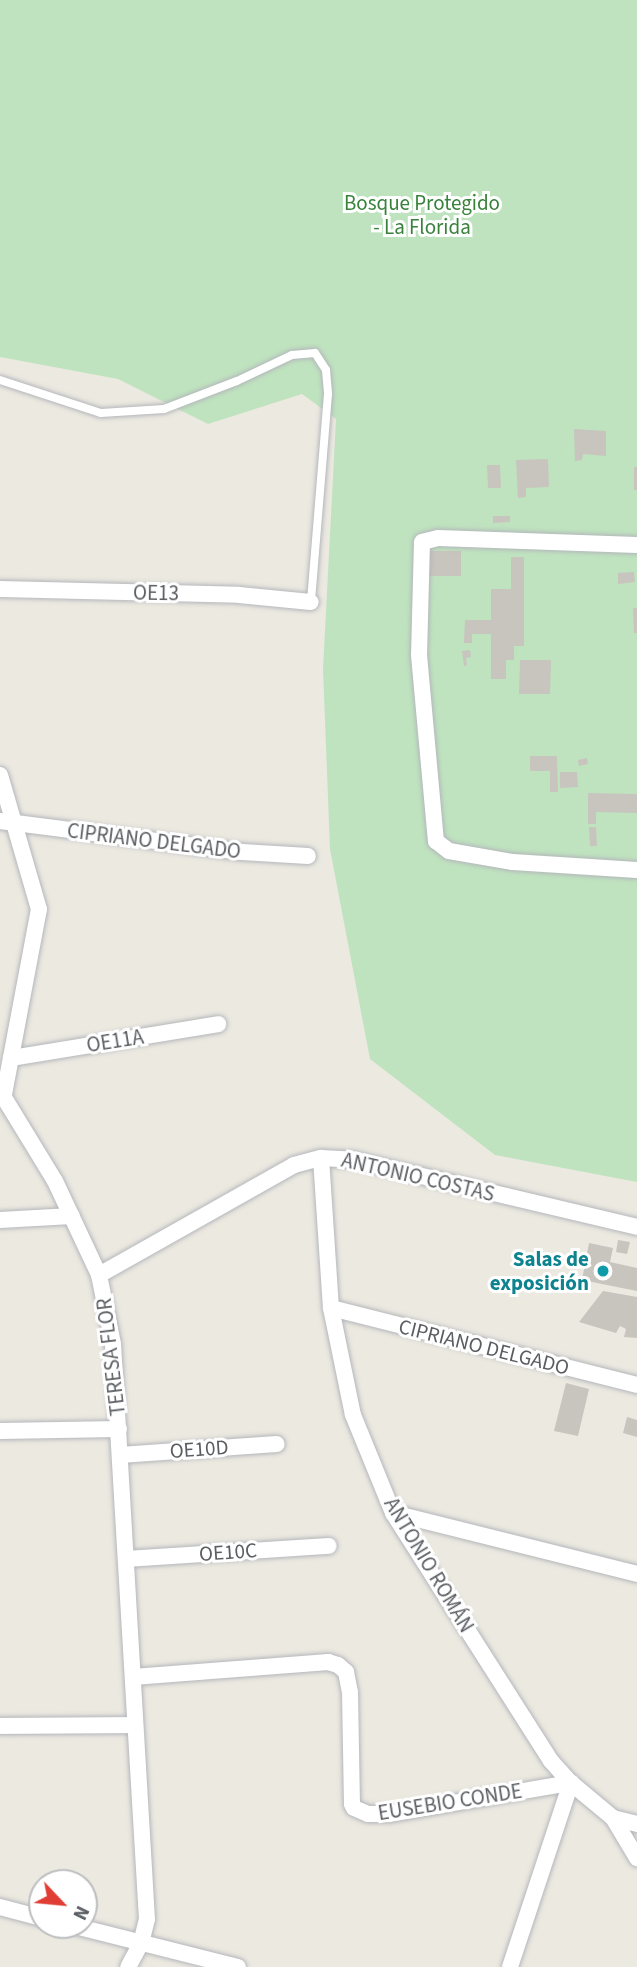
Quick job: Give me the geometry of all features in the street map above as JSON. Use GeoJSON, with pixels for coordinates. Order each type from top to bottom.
{"type":"FeatureCollection","features":[{"type":"Feature","properties":{"kind":"street"},"geometry":{"type":"LineString","coordinates":[[637,545],[438,538],[422,542],[419,656],[436,841],[449,851],[513,862],[637,870]]}},
{"type":"Feature","properties":{"kind":"street","name":"OE13"},"geometry":{"type":"LineString","coordinates":[[0,589],[239,595],[311,602]]}},
{"type":"Feature","properties":{"kind":"street","name":"TERESA FLOR"},"geometry":{"type":"LineString","coordinates":[[0,775],[6,822],[39,909],[2,1093],[39,1152],[99,1275],[113,1344],[146,1919],[141,1943],[128,1967]]}},
{"type":"Feature","properties":{"kind":"street","name":"CIPRIANO DELGADO"},"geometry":{"type":"LineString","coordinates":[[6,822],[242,852],[308,856]]}},
{"type":"Feature","properties":{"kind":"street","name":"OE11A"},"geometry":{"type":"LineString","coordinates":[[11,1058],[218,1024]]}},
{"type":"Feature","properties":{"kind":"street","name":"ANTONIO COSTAS"},"geometry":{"type":"LineString","coordinates":[[99,1275],[294,1166],[321,1158],[354,1160],[637,1227]]}},
{"type":"Feature","properties":{"kind":"street","name":"ANTONIO ROMÁN"},"geometry":{"type":"LineString","coordinates":[[321,1158],[331,1308],[352,1415],[393,1513],[551,1762],[570,1783]]}},
{"type":"Feature","properties":{"kind":"street"},"geometry":{"type":"LineString","coordinates":[[0,1220],[72,1216]]}},
{"type":"Feature","properties":{"kind":"street","name":"CIPRIANO DELGADO"},"geometry":{"type":"LineString","coordinates":[[331,1308],[637,1385]]}},
{"type":"Feature","properties":{"kind":"street"},"geometry":{"type":"LineString","coordinates":[[0,1431],[119,1429]]}},
{"type":"Feature","properties":{"kind":"street","name":"OE10D"},"geometry":{"type":"LineString","coordinates":[[120,1455],[277,1444]]}},
{"type":"Feature","properties":{"kind":"street"},"geometry":{"type":"LineString","coordinates":[[393,1513],[637,1574]]}},
{"type":"Feature","properties":{"kind":"street","name":"OE10C"},"geometry":{"type":"LineString","coordinates":[[126,1559],[329,1546]]}},
{"type":"Feature","properties":{"kind":"street","name":"EUSEBIO CONDE"},"geometry":{"type":"LineString","coordinates":[[132,1677],[328,1662],[338,1665],[346,1672],[351,1692],[352,1804],[363,1813],[388,1814],[570,1783]]}},
{"type":"Feature","properties":{"kind":"street"},"geometry":{"type":"LineString","coordinates":[[0,1726],[135,1725]]}},
{"type":"Feature","properties":{"kind":"street"},"geometry":{"type":"LineString","coordinates":[[510,1967],[570,1783],[613,1818],[637,1858]]}},
{"type":"Feature","properties":{"kind":"street"},"geometry":{"type":"LineString","coordinates":[[613,1818],[637,1824]]}},
{"type":"Feature","properties":{"kind":"street"},"geometry":{"type":"LineString","coordinates":[[0,1907],[28,1914]]}},
{"type":"Feature","properties":{"kind":"street"},"geometry":{"type":"LineString","coordinates":[[98,1932],[238,1967]]}},
{"type":"Feature","properties":{"kind":"lane"},"geometry":{"type":"LineString","coordinates":[[0,380],[101,413],[164,409],[237,382],[292,355],[315,353],[326,370],[328,394],[311,602]]}},
{"type":"Feature","properties":{"kind":"green space","name":"Bosque Protegido - La Florida"},"geometry":{"type":"Polygon","coordinates":[[[0,0],[637,0],[637,1182],[495,1155],[370,1059],[330,849],[323,669],[336,419],[302,394],[208,424],[118,379],[0,357],[0,0]]]}},
{"type":"Feature","properties":{"kind":"building"},"geometry":{"type":"Polygon","coordinates":[[[574,429],[606,431],[606,456],[583,454],[582,460],[575,461],[574,429]]]}},
{"type":"Feature","properties":{"kind":"building"},"geometry":{"type":"Polygon","coordinates":[[[548,459],[549,487],[526,488],[526,497],[518,498],[516,460],[548,459]]]}},
{"type":"Feature","properties":{"kind":"building"},"geometry":{"type":"Polygon","coordinates":[[[487,465],[500,465],[501,488],[488,488],[487,465]]]}},
{"type":"Feature","properties":{"kind":"building"},"geometry":{"type":"Polygon","coordinates":[[[634,467],[637,467],[637,490],[634,490],[634,467]]]}},
{"type":"Feature","properties":{"kind":"building"},"geometry":{"type":"Polygon","coordinates":[[[493,516],[510,516],[510,522],[493,523],[493,516]]]}},
{"type":"Feature","properties":{"kind":"building"},"geometry":{"type":"Polygon","coordinates":[[[427,551],[461,551],[461,576],[427,576],[427,551]]]}},
{"type":"Feature","properties":{"kind":"building"},"geometry":{"type":"Polygon","coordinates":[[[511,557],[524,557],[524,646],[514,646],[514,660],[506,660],[506,679],[491,679],[491,634],[472,634],[472,643],[464,643],[465,620],[491,620],[491,589],[511,589],[511,557]]]}},
{"type":"Feature","properties":{"kind":"building"},"geometry":{"type":"Polygon","coordinates":[[[634,572],[635,582],[618,584],[618,573],[634,572]]]}},
{"type":"Feature","properties":{"kind":"building"},"geometry":{"type":"Polygon","coordinates":[[[633,608],[637,608],[637,633],[634,633],[633,608]]]}},
{"type":"Feature","properties":{"kind":"building"},"geometry":{"type":"Polygon","coordinates":[[[470,650],[471,657],[466,658],[467,665],[464,666],[462,651],[470,650]]]}},
{"type":"Feature","properties":{"kind":"building"},"geometry":{"type":"Polygon","coordinates":[[[520,660],[551,660],[550,694],[519,694],[520,660]]]}},
{"type":"Feature","properties":{"kind":"building"},"geometry":{"type":"Polygon","coordinates":[[[530,756],[557,756],[558,792],[550,792],[550,771],[530,771],[530,756]]]}},
{"type":"Feature","properties":{"kind":"building"},"geometry":{"type":"Polygon","coordinates":[[[587,758],[588,764],[579,766],[578,760],[587,758]]]}},
{"type":"Feature","properties":{"kind":"building"},"geometry":{"type":"Polygon","coordinates":[[[560,772],[577,772],[578,787],[560,788],[560,772]]]}},
{"type":"Feature","properties":{"kind":"building"},"geometry":{"type":"Polygon","coordinates":[[[588,793],[637,794],[637,813],[596,812],[596,824],[588,824],[588,793]]]}},
{"type":"Feature","properties":{"kind":"building"},"geometry":{"type":"Polygon","coordinates":[[[589,827],[596,827],[597,846],[590,846],[589,827]]]}},
{"type":"Feature","properties":{"kind":"building"},"geometry":{"type":"Polygon","coordinates":[[[618,1240],[630,1242],[627,1254],[616,1252],[618,1240]]]}},
{"type":"Feature","properties":{"kind":"building"},"geometry":{"type":"Polygon","coordinates":[[[589,1243],[613,1248],[610,1262],[637,1268],[637,1291],[582,1280],[589,1243]]]}},
{"type":"Feature","properties":{"kind":"building"},"geometry":{"type":"Polygon","coordinates":[[[603,1291],[637,1297],[637,1338],[624,1337],[626,1329],[620,1326],[616,1333],[579,1322],[603,1291]]]}},
{"type":"Feature","properties":{"kind":"building"},"geometry":{"type":"Polygon","coordinates":[[[566,1383],[589,1389],[578,1436],[554,1431],[566,1383]]]}},
{"type":"Feature","properties":{"kind":"building"},"geometry":{"type":"Polygon","coordinates":[[[627,1417],[637,1420],[637,1437],[623,1433],[627,1417]]]}},
{"type":"Feature","properties":{"kind":"place","name":"Salas de exposición"},"geometry":{"type":"Point","coordinates":[603,1271]}}]}
